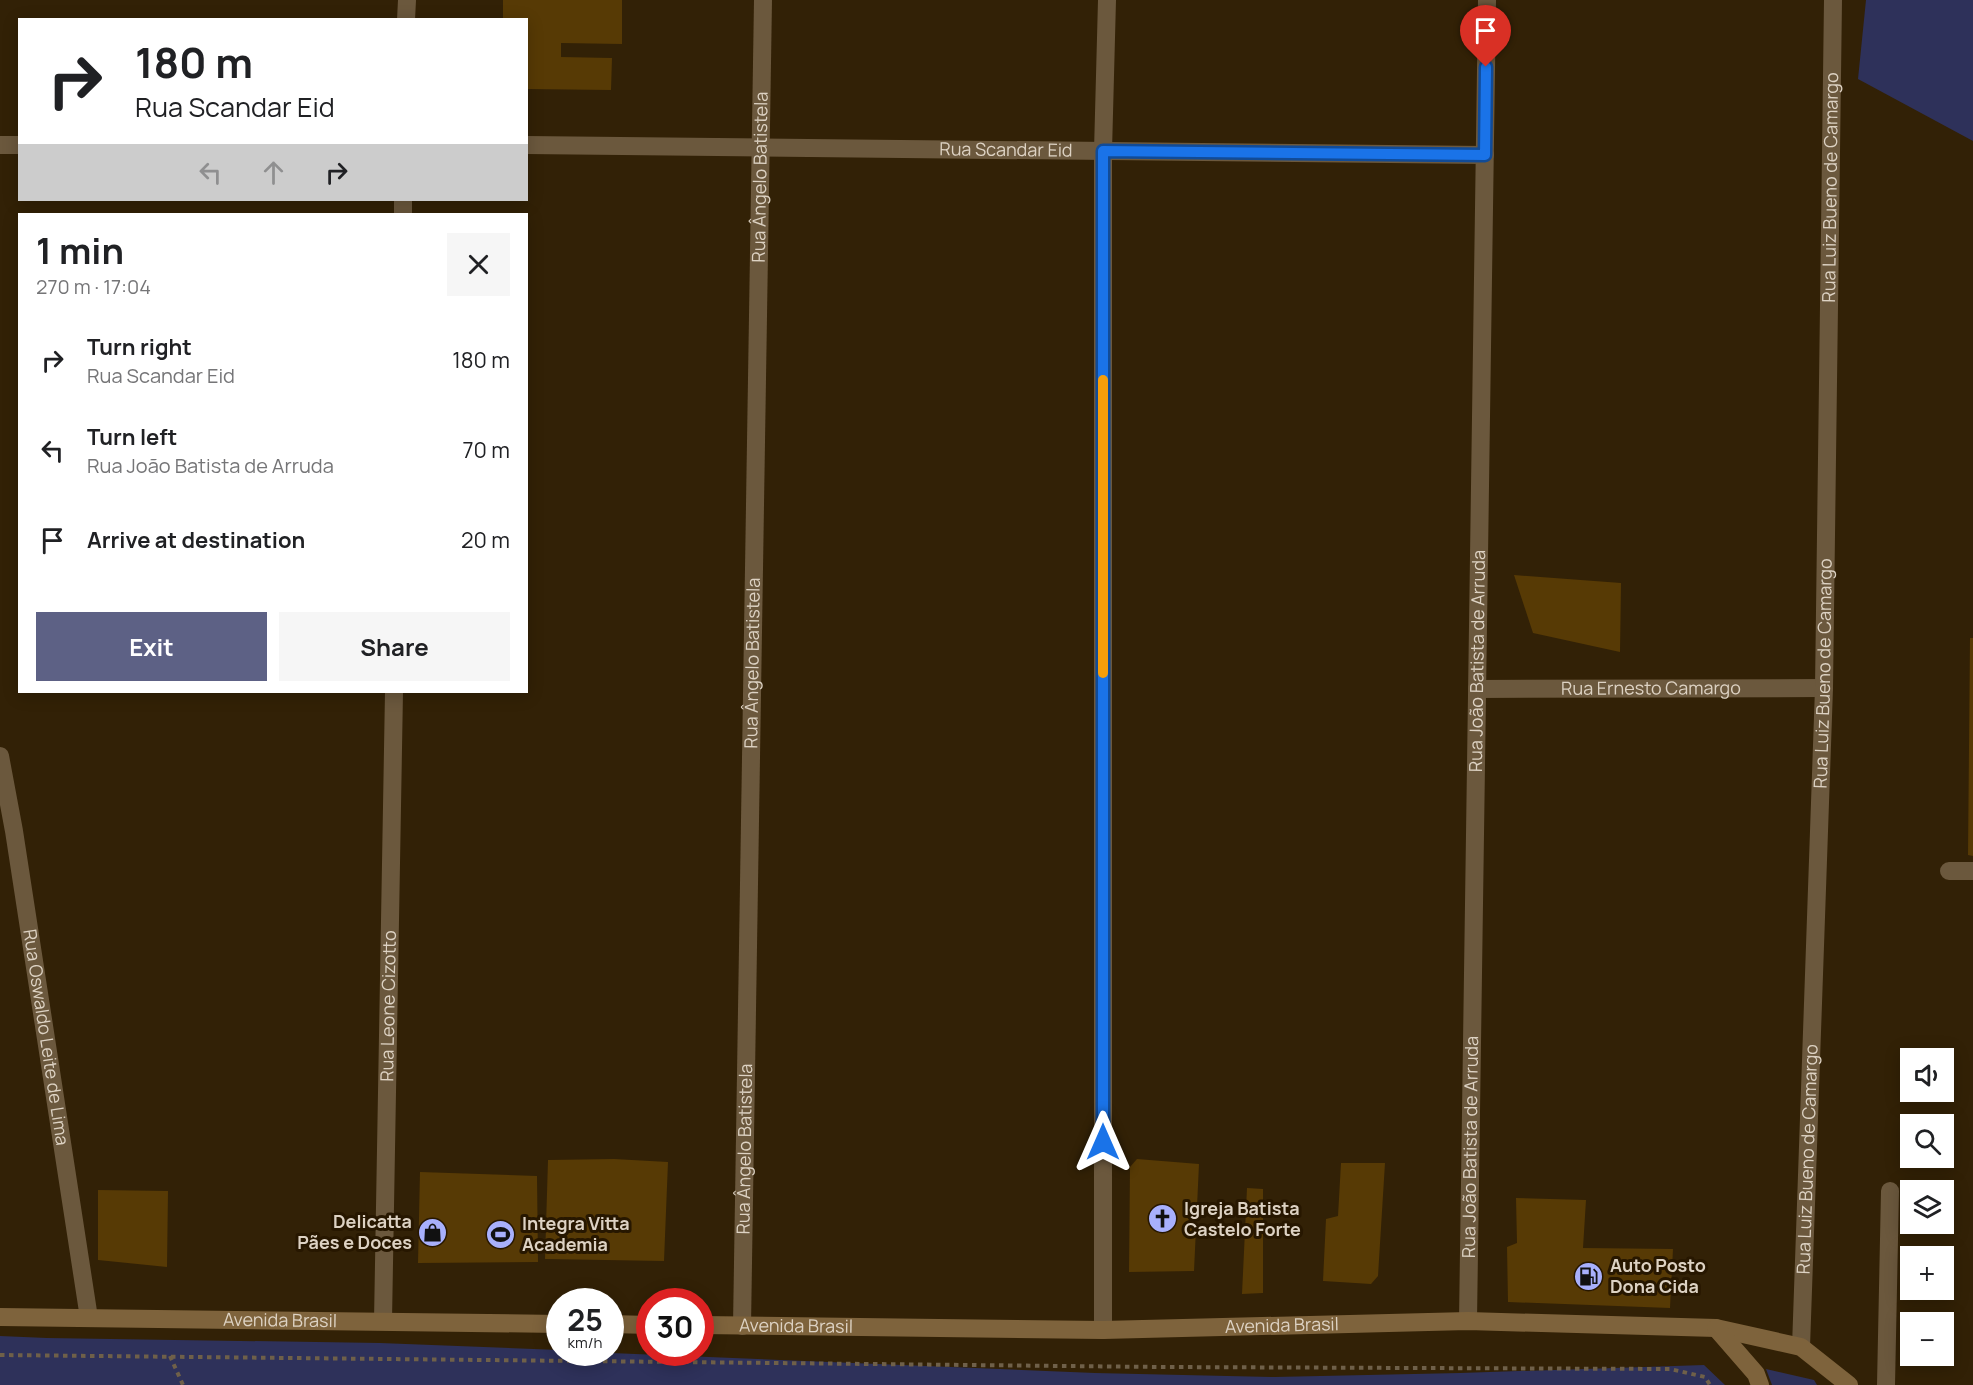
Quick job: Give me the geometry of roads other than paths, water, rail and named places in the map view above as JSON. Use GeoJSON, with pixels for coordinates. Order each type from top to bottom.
{"type":"FeatureCollection","features":[{"type":"Feature","properties":{"kind":"street"},"geometry":{"type":"LineString","coordinates":[[406,18],[407,0]]}},
{"type":"Feature","properties":{"kind":"street","name":"Rua Ângelo Batistela"},"geometry":{"type":"LineString","coordinates":[[742,1326],[763,0]]}},
{"type":"Feature","properties":{"kind":"street"},"geometry":{"type":"LineString","coordinates":[[1103,1330],[1103,151],[1107,0]]}},
{"type":"Feature","properties":{"kind":"street","name":"Rua João Batista de Arruda"},"geometry":{"type":"LineString","coordinates":[[1468,1321],[1487,0]]}},
{"type":"Feature","properties":{"kind":"street","name":"Rua Luiz Bueno de Camargo"},"geometry":{"type":"LineString","coordinates":[[1801,1347],[1824,688],[1833,0]]}},
{"type":"Feature","properties":{"kind":"street"},"geometry":{"type":"LineString","coordinates":[[0,145],[18,145]]}},
{"type":"Feature","properties":{"kind":"street","name":"Rua Scandar Eid"},"geometry":{"type":"LineString","coordinates":[[528,145],[1485,155]]}},
{"type":"Feature","properties":{"kind":"street","name":"Rua Ernesto Camargo"},"geometry":{"type":"LineString","coordinates":[[1477,689],[1824,688]]}},
{"type":"Feature","properties":{"kind":"street","name":"Rua Leone Cizotto"},"geometry":{"type":"LineString","coordinates":[[383,1321],[394,693]]}},
{"type":"Feature","properties":{"kind":"street","name":"Rua Oswaldo Leite de Lima"},"geometry":{"type":"LineString","coordinates":[[0,756],[7,832],[89,1318]]}},
{"type":"Feature","properties":{"kind":"street"},"geometry":{"type":"LineString","coordinates":[[1949,871],[1973,871]]}},
{"type":"Feature","properties":{"kind":"street"},"geometry":{"type":"LineString","coordinates":[[1886,1385],[1890,1191]]}},
{"type":"Feature","properties":{"kind":"street","name":"Avenida Brasil"},"geometry":{"type":"LineString","coordinates":[[0,1317],[546,1324]]}},
{"type":"Feature","properties":{"kind":"street","name":"Avenida Brasil"},"geometry":{"type":"LineString","coordinates":[[714,1325],[1103,1330],[1468,1321],[1716,1328],[1801,1347],[1849,1385]]}},
{"type":"Feature","properties":{"kind":"street"},"geometry":{"type":"LineString","coordinates":[[1716,1328],[1756,1374],[1760,1385]]}},
{"type":"Feature","properties":{"kind":"place","name":"Igreja Batista Castelo Forte"},"geometry":{"type":"Point","coordinates":[1163,1219]}},
{"type":"Feature","properties":{"kind":"place","name":"Delicatta Pães e Doces"},"geometry":{"type":"Point","coordinates":[433,1232]}},
{"type":"Feature","properties":{"kind":"place","name":"Integra Vitta Academia"},"geometry":{"type":"Point","coordinates":[501,1234]}},
{"type":"Feature","properties":{"kind":"place","name":"Auto Posto Dona Cida"},"geometry":{"type":"Point","coordinates":[1589,1276]}}]}
